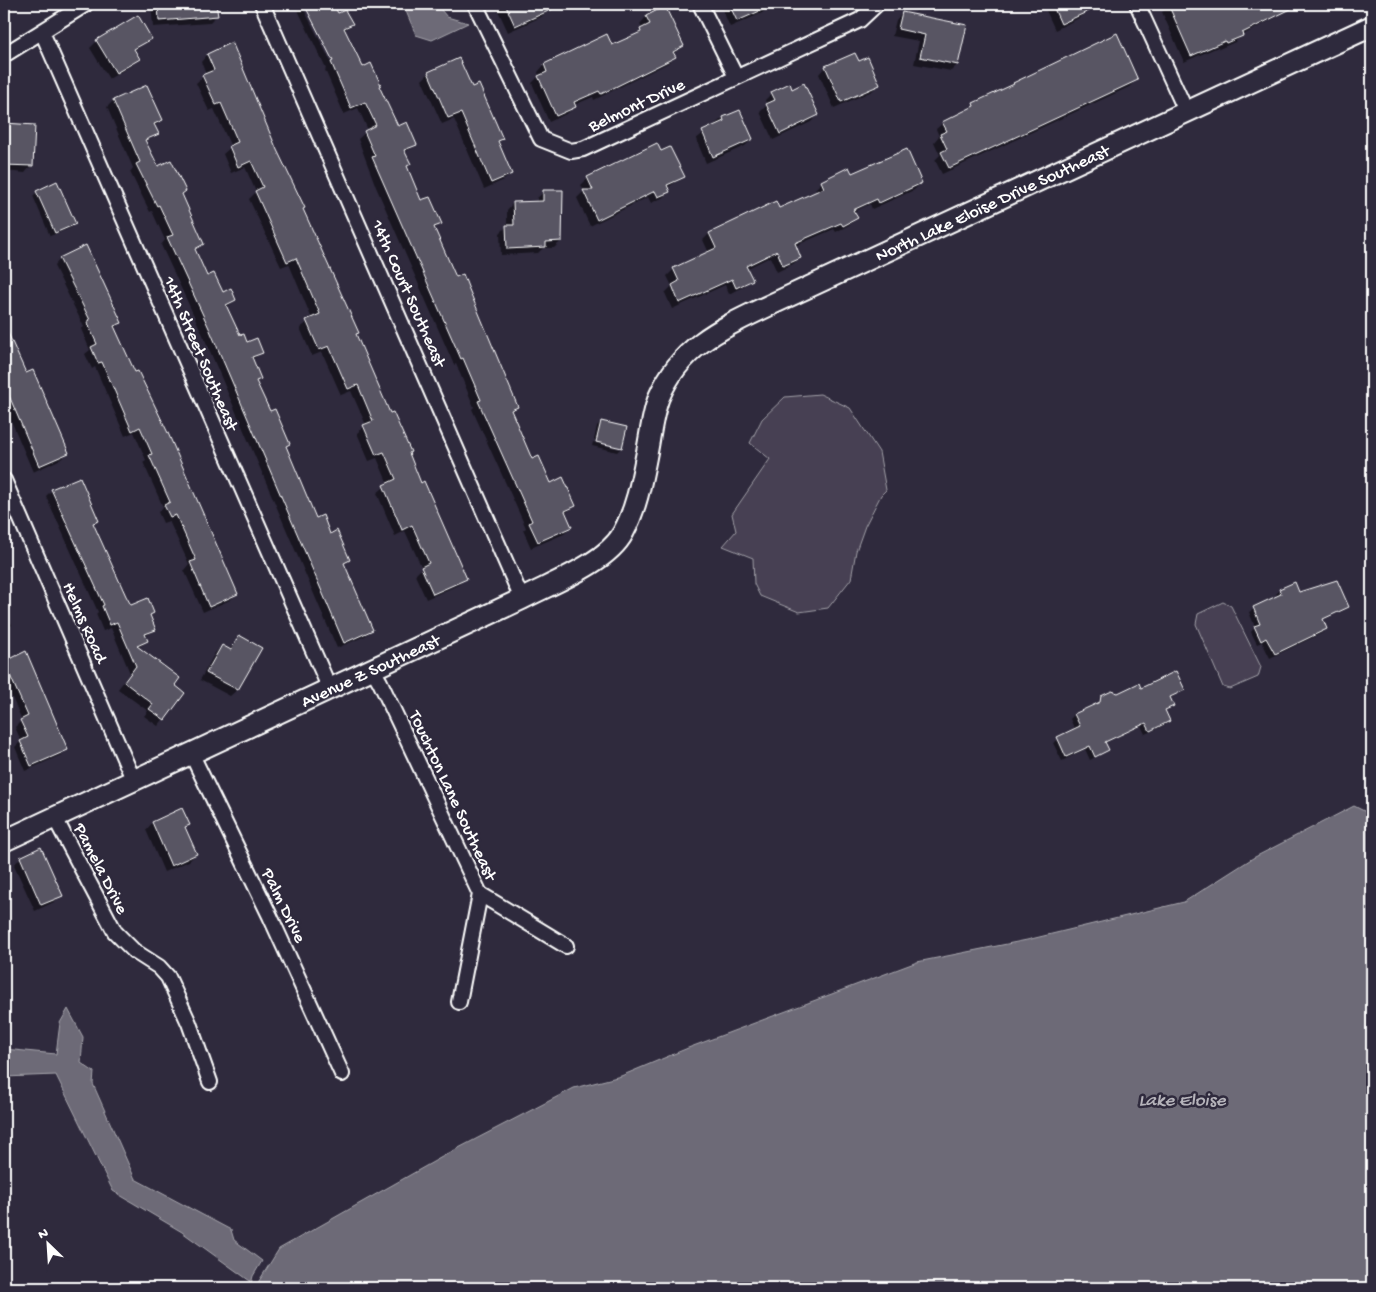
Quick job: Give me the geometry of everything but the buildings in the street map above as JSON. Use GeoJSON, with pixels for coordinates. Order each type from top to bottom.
{"type":"FeatureCollection","features":[{"type":"Feature","properties":{"kind":"street"},"geometry":{"type":"LineString","coordinates":[[4,55],[86,4]]}},
{"type":"Feature","properties":{"kind":"street","name":"14th Court Southeast"},"geometry":{"type":"LineString","coordinates":[[262,4],[522,598]]}},
{"type":"Feature","properties":{"kind":"street","name":"Belmont Drive"},"geometry":{"type":"LineString","coordinates":[[475,4],[541,139],[571,151],[584,149],[860,20],[877,4]]}},
{"type":"Feature","properties":{"kind":"street"},"geometry":{"type":"LineString","coordinates":[[700,4],[736,77]]}},
{"type":"Feature","properties":{"kind":"street"},"geometry":{"type":"LineString","coordinates":[[1137,4],[1186,111]]}},
{"type":"Feature","properties":{"kind":"street","name":"North Lake Eloise Drive Southeast"},"geometry":{"type":"LineString","coordinates":[[653,423],[659,398],[673,372],[691,350],[711,334],[1186,111],[1372,26]]}},
{"type":"Feature","properties":{"kind":"street","name":"14th Street Southeast"},"geometry":{"type":"LineString","coordinates":[[42,32],[329,688]]}},
{"type":"Feature","properties":{"kind":"street","name":"Avenue Z Southeast"},"geometry":{"type":"LineString","coordinates":[[4,841],[522,598],[594,560],[623,533],[637,502],[653,423]]}},
{"type":"Feature","properties":{"kind":"street","name":"Helms Road"},"geometry":{"type":"LineString","coordinates":[[4,480],[133,779]]}},
{"type":"Feature","properties":{"kind":"street","name":"Touchton Lane Southeast"},"geometry":{"type":"LineString","coordinates":[[372,668],[480,894],[459,1002]]}},
{"type":"Feature","properties":{"kind":"street","name":"Palm Drive"},"geometry":{"type":"LineString","coordinates":[[191,753],[270,916],[342,1074]]}},
{"type":"Feature","properties":{"kind":"street","name":"Pamela Drive"},"geometry":{"type":"LineString","coordinates":[[55,818],[115,932],[134,951],[159,967],[168,977],[189,1023],[210,1082]]}},
{"type":"Feature","properties":{"kind":"street"},"geometry":{"type":"LineString","coordinates":[[480,894],[566,946]]}},
{"type":"Feature","properties":{"kind":"shaded area"},"geometry":{"type":"Polygon","coordinates":[[[820,394],[850,408],[879,452],[886,490],[881,495],[865,526],[856,551],[851,579],[828,608],[799,612],[760,596],[754,584],[753,558],[723,546],[736,531],[732,514],[770,459],[750,443],[762,419],[785,397],[820,394]]]}},
{"type":"Feature","properties":{"kind":"shaded area"},"geometry":{"type":"Polygon","coordinates":[[[1223,602],[1231,606],[1261,667],[1258,677],[1230,689],[1223,687],[1196,624],[1198,614],[1223,602]]]}},
{"type":"Feature","properties":{"kind":"water"},"geometry":{"type":"Polygon","coordinates":[[[403,4],[436,4],[447,17],[468,23],[432,40],[416,35],[403,4]]]}},
{"type":"Feature","properties":{"kind":"water","name":"Lake Eloise"},"geometry":{"type":"Polygon","coordinates":[[[1354,806],[1372,815],[1372,1288],[257,1288],[259,1281],[279,1249],[449,1153],[574,1088],[621,1076],[688,1048],[917,962],[1027,940],[1184,902],[1253,858],[1354,806]]]}},
{"type":"Feature","properties":{"kind":"water"},"geometry":{"type":"Polygon","coordinates":[[[68,1009],[83,1037],[81,1063],[94,1072],[93,1084],[135,1179],[231,1230],[234,1240],[262,1261],[253,1276],[250,1288],[244,1288],[250,1281],[182,1232],[113,1191],[56,1075],[4,1077],[4,1049],[56,1054],[60,1023],[68,1009]]]}}]}
